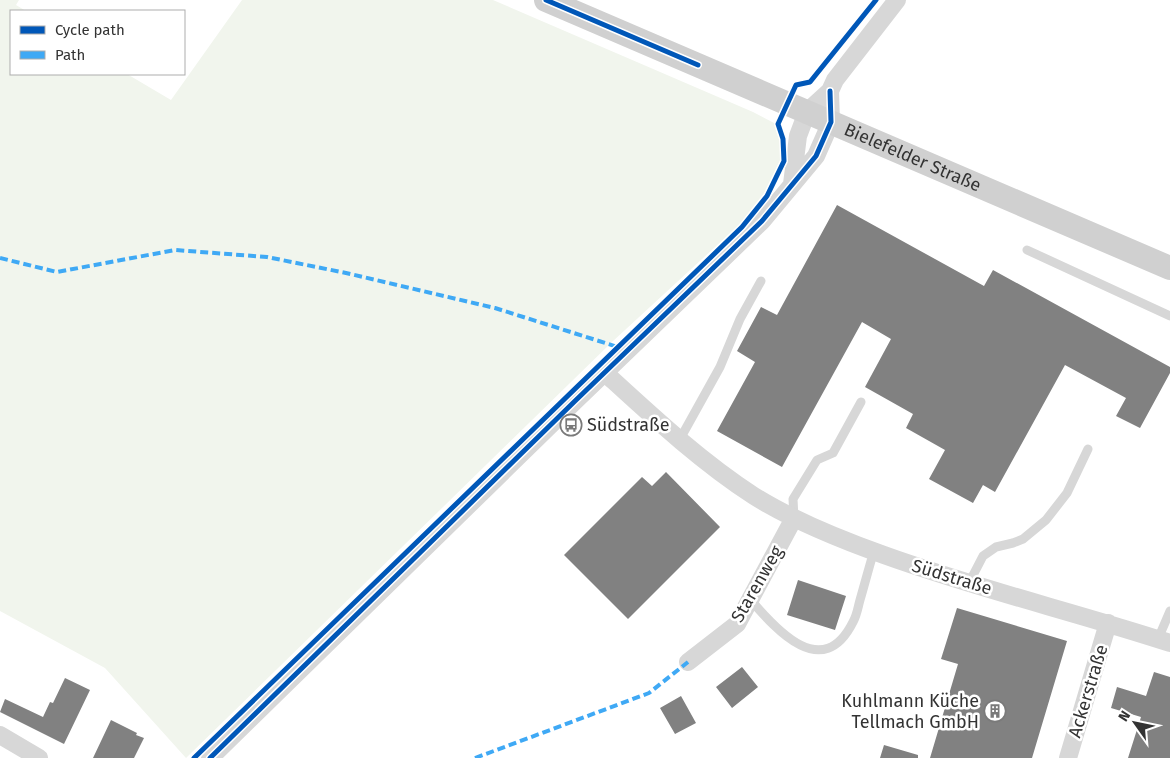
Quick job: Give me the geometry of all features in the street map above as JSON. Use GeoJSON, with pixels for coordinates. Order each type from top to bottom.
{"type":"FeatureCollection","features":[{"type":"Feature","properties":{"kind":"main road","name":"Bielefelder Straße"},"geometry":{"type":"LineString","coordinates":[[546,0],[1170,268]]}},
{"type":"Feature","properties":{"kind":"street"},"geometry":{"type":"LineString","coordinates":[[792,185],[798,136],[807,112],[830,91],[835,80],[897,0]]}},
{"type":"Feature","properties":{"kind":"street"},"geometry":{"type":"LineString","coordinates":[[210,758],[762,221],[816,156],[831,122],[830,91]]}},
{"type":"Feature","properties":{"kind":"street","name":"Südstraße"},"geometry":{"type":"LineString","coordinates":[[605,373],[680,439],[754,496],[794,518],[837,538],[928,571],[1164,640]]}},
{"type":"Feature","properties":{"kind":"street","name":"Starenweg"},"geometry":{"type":"LineString","coordinates":[[688,662],[737,624],[794,518]]}},
{"type":"Feature","properties":{"kind":"street","name":"Ackerstraße"},"geometry":{"type":"LineString","coordinates":[[1068,758],[1108,623]]}},
{"type":"Feature","properties":{"kind":"street"},"geometry":{"type":"LineString","coordinates":[[0,735],[39,758]]}},
{"type":"Feature","properties":{"kind":"lane"},"geometry":{"type":"LineString","coordinates":[[1028,250],[1170,316]]}},
{"type":"Feature","properties":{"kind":"lane"},"geometry":{"type":"LineString","coordinates":[[680,439],[720,367],[740,319],[761,281]]}},
{"type":"Feature","properties":{"kind":"lane"},"geometry":{"type":"LineString","coordinates":[[794,518],[793,499],[817,460],[832,453],[861,402]]}},
{"type":"Feature","properties":{"kind":"lane"},"geometry":{"type":"LineString","coordinates":[[969,583],[983,556],[996,547],[1013,544],[1023,539],[1046,520],[1067,493],[1088,449]]}},
{"type":"Feature","properties":{"kind":"lane"},"geometry":{"type":"LineString","coordinates":[[750,599],[782,633],[803,646],[818,651],[831,648],[842,640],[854,621],[874,551]]}},
{"type":"Feature","properties":{"kind":"lane"},"geometry":{"type":"LineString","coordinates":[[1164,640],[1170,611]]}},
{"type":"Feature","properties":{"kind":"shaded area"},"geometry":{"type":"Polygon","coordinates":[[[0,0],[19,0],[16,5],[24,10],[10,10],[10,75],[129,75],[171,100],[242,0],[493,0],[753,112],[776,124],[781,141],[782,160],[765,192],[740,224],[612,342],[186,758],[105,668],[0,611],[0,0]]]}},
{"type":"Feature","properties":{"kind":"building"},"geometry":{"type":"Polygon","coordinates":[[[837,205],[984,286],[993,270],[1170,367],[1170,373],[1140,428],[1116,416],[1126,398],[1065,365],[995,492],[983,485],[973,503],[929,479],[945,450],[906,428],[913,414],[865,387],[891,339],[862,322],[782,467],[717,431],[755,362],[737,351],[761,307],[777,315],[837,205]]]}},
{"type":"Feature","properties":{"kind":"building"},"geometry":{"type":"Polygon","coordinates":[[[666,472],[720,527],[628,619],[564,555],[642,477],[652,486],[666,472]]]}},
{"type":"Feature","properties":{"kind":"building"},"geometry":{"type":"Polygon","coordinates":[[[798,580],[846,596],[835,630],[787,615],[798,580]]]}},
{"type":"Feature","properties":{"kind":"building","name":"Kuhlmann Küche Tellmach GmbH"},"geometry":{"type":"Polygon","coordinates":[[[957,608],[1067,641],[1032,758],[930,758],[958,664],[941,659],[957,608]]]}},
{"type":"Feature","properties":{"kind":"building"},"geometry":{"type":"Polygon","coordinates":[[[742,667],[758,687],[732,708],[716,687],[742,667]]]}},
{"type":"Feature","properties":{"kind":"building"},"geometry":{"type":"Polygon","coordinates":[[[1154,672],[1170,677],[1170,758],[1128,758],[1141,717],[1111,708],[1117,687],[1146,696],[1154,672]]]}},
{"type":"Feature","properties":{"kind":"building"},"geometry":{"type":"Polygon","coordinates":[[[65,678],[90,690],[64,744],[0,712],[5,699],[43,717],[50,702],[53,703],[65,678]]]}},
{"type":"Feature","properties":{"kind":"building"},"geometry":{"type":"Polygon","coordinates":[[[681,696],[696,723],[675,734],[660,708],[681,696]]]}},
{"type":"Feature","properties":{"kind":"building"},"geometry":{"type":"Polygon","coordinates":[[[111,720],[144,738],[134,758],[93,758],[111,720]]]}},
{"type":"Feature","properties":{"kind":"building","name":"Kuhlmann Küche Tellmach GmbH"},"geometry":{"type":"Polygon","coordinates":[[[884,745],[918,755],[918,758],[880,758],[884,745]]]}},
{"type":"Feature","properties":{"kind":"marked path"},"geometry":{"type":"LineString","coordinates":[[0,258],[57,272],[175,250],[267,257],[346,273],[495,308],[621,348]]}},
{"type":"Feature","properties":{"kind":"marked path"},"geometry":{"type":"LineString","coordinates":[[475,758],[649,693],[688,662]]}},
{"type":"Feature","properties":{"kind":"cycle path"},"geometry":{"type":"LineString","coordinates":[[546,0],[698,65]]}},
{"type":"Feature","properties":{"kind":"cycle path"},"geometry":{"type":"LineString","coordinates":[[194,758],[742,227],[767,196],[784,161],[783,139],[778,124],[796,85],[810,82],[876,0]]}},
{"type":"Feature","properties":{"kind":"cycle path"},"geometry":{"type":"LineString","coordinates":[[210,758],[762,221],[816,156],[831,122],[830,91]]}},
{"type":"Feature","properties":{"kind":"place","name":"Südstraße"},"geometry":{"type":"Point","coordinates":[571,425]}},
{"type":"Feature","properties":{"kind":"place","name":"Kuhlmann Küche Tellmach GmbH"},"geometry":{"type":"Point","coordinates":[995,711]}}]}
